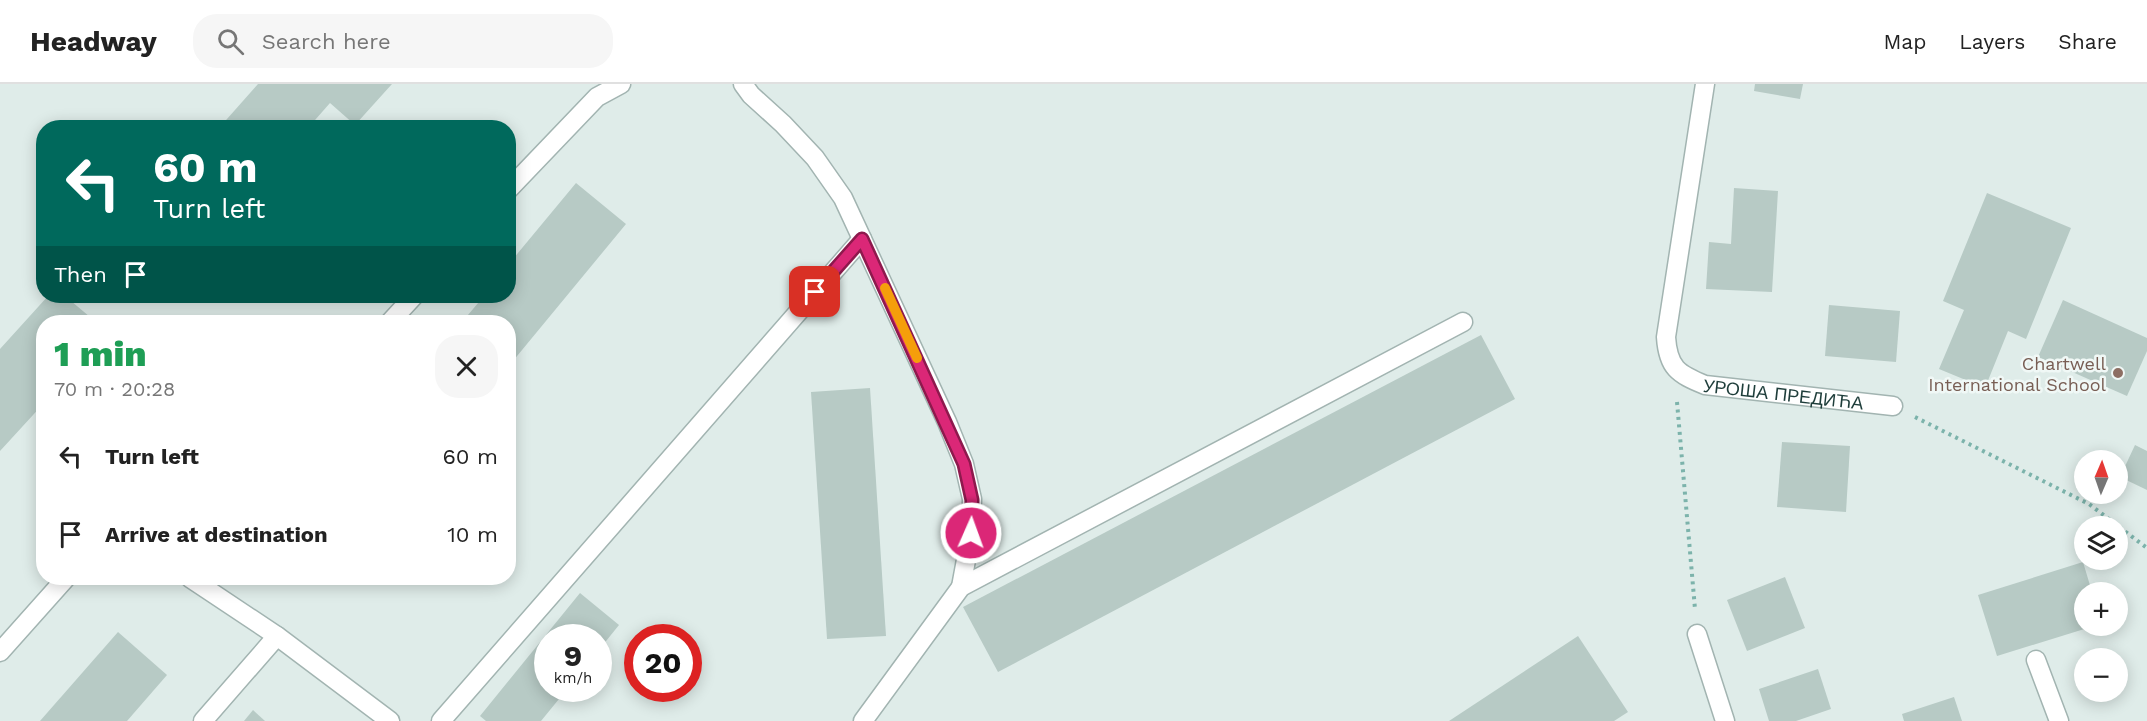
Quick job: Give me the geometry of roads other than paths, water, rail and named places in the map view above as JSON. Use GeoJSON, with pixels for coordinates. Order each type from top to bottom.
{"type":"FeatureCollection","features":[{"type":"Feature","properties":{"kind":"street"},"geometry":{"type":"LineString","coordinates":[[516,182],[597,97],[621,84]]}},
{"type":"Feature","properties":{"kind":"street"},"geometry":{"type":"LineString","coordinates":[[743,84],[751,95],[816,158],[843,198],[964,464],[972,500],[971,533],[961,586],[863,721]]}},
{"type":"Feature","properties":{"kind":"street","name":"УРОША ПРЕДИЋА"},"geometry":{"type":"LineString","coordinates":[[1705,84],[1666,337],[1667,353],[1674,368],[1687,378],[1705,385],[1893,406]]}},
{"type":"Feature","properties":{"kind":"street"},"geometry":{"type":"LineString","coordinates":[[441,721],[862,239]]}},
{"type":"Feature","properties":{"kind":"street"},"geometry":{"type":"LineString","coordinates":[[396,315],[408,303]]}},
{"type":"Feature","properties":{"kind":"street"},"geometry":{"type":"LineString","coordinates":[[961,586],[1463,322]]}},
{"type":"Feature","properties":{"kind":"street"},"geometry":{"type":"LineString","coordinates":[[0,652],[60,585]]}},
{"type":"Feature","properties":{"kind":"street"},"geometry":{"type":"LineString","coordinates":[[200,585],[277,636],[390,721]]}},
{"type":"Feature","properties":{"kind":"street"},"geometry":{"type":"LineString","coordinates":[[1697,634],[1725,721]]}},
{"type":"Feature","properties":{"kind":"street"},"geometry":{"type":"LineString","coordinates":[[203,721],[277,636]]}},
{"type":"Feature","properties":{"kind":"street"},"geometry":{"type":"LineString","coordinates":[[2036,660],[2059,721]]}},
{"type":"Feature","properties":{"kind":"place","name":"Chartwell International School"},"geometry":{"type":"Point","coordinates":[2118,373]}}]}
